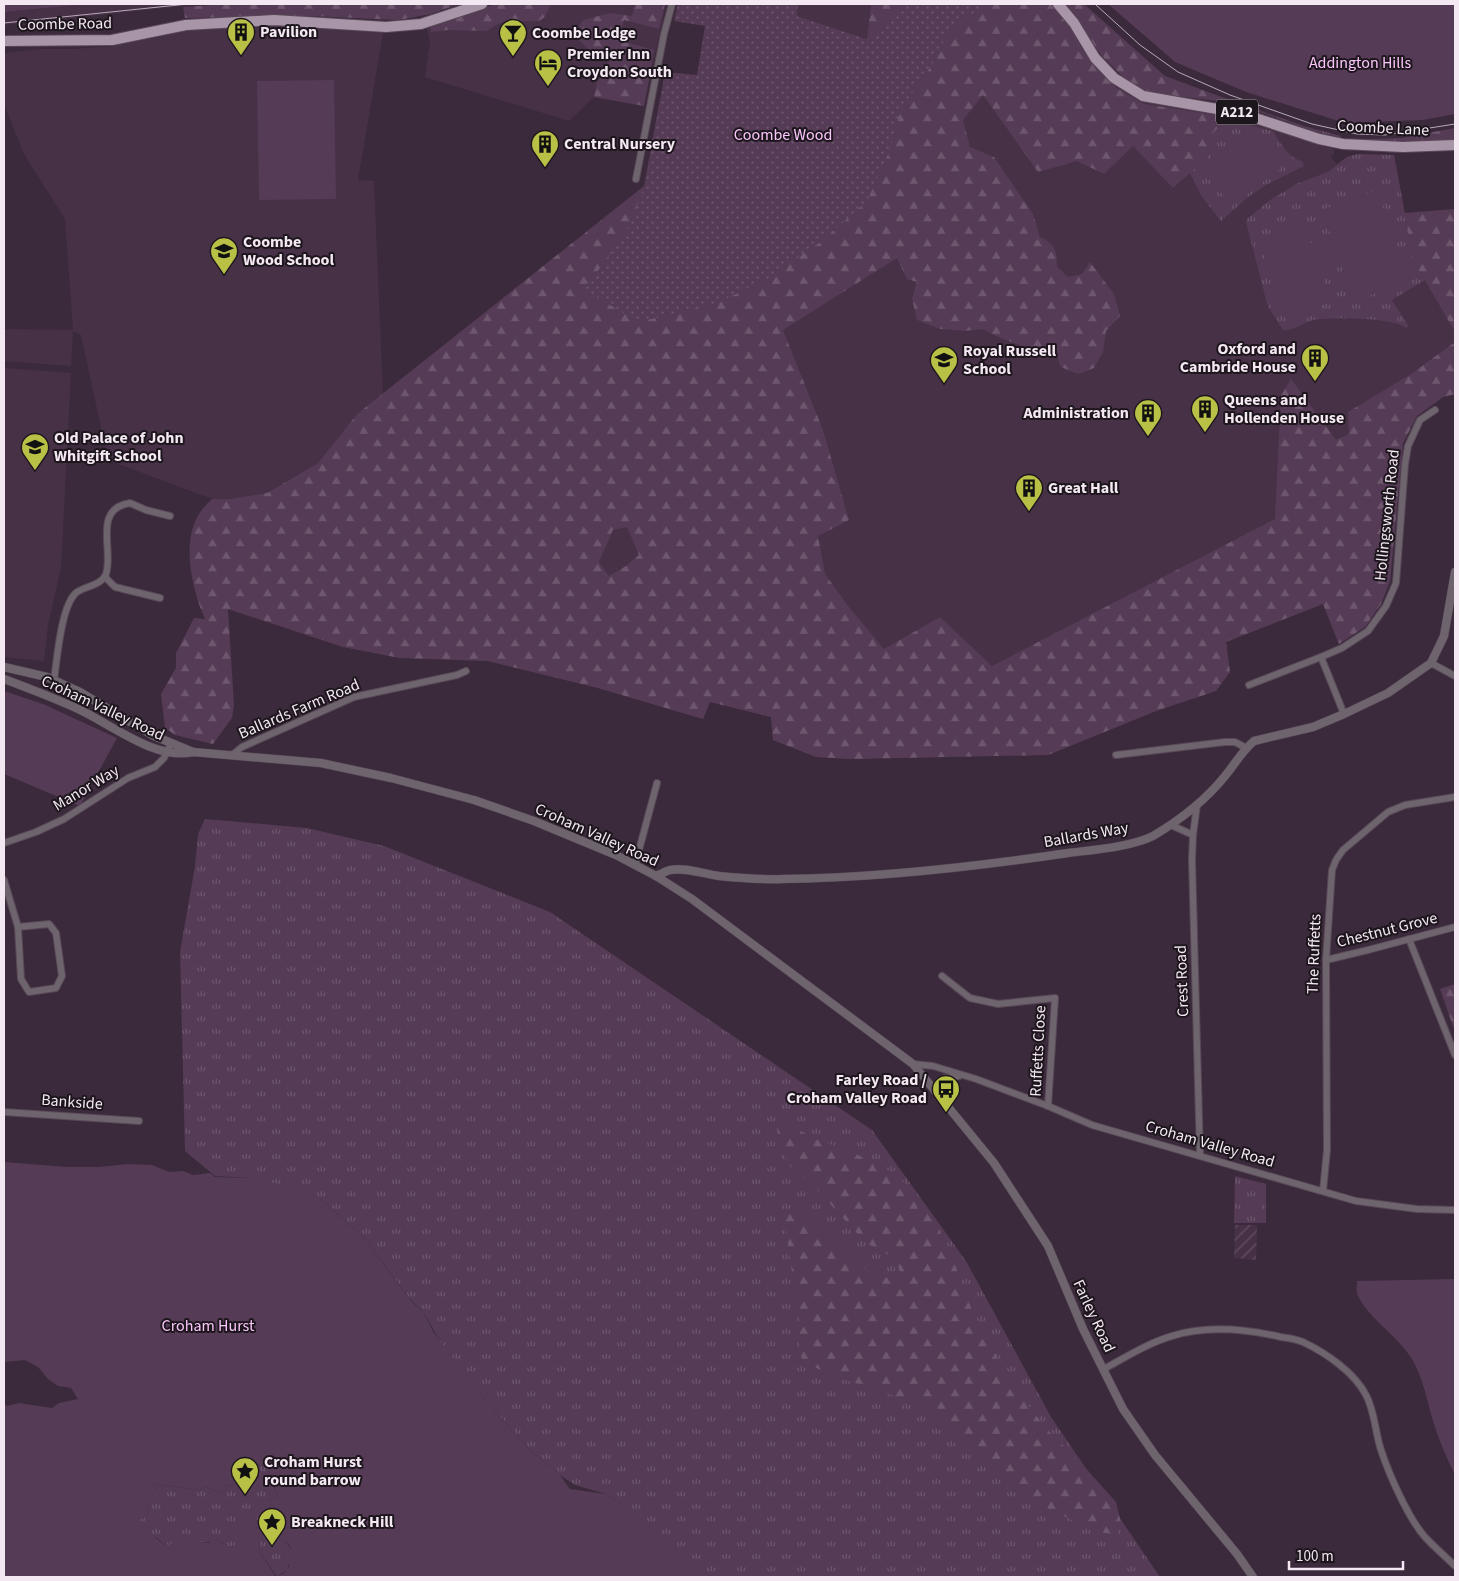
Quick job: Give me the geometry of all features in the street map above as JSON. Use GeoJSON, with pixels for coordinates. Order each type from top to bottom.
{"type":"FeatureCollection","features":[{"type":"Feature","properties":{"kind":"main road","name":"Coombe Road"},"geometry":{"type":"LineString","coordinates":[[4,41],[112,40],[186,25],[274,20],[386,27],[421,24],[482,4]]}},
{"type":"Feature","properties":{"kind":"main road","name":"Coombe Lane"},"geometry":{"type":"LineString","coordinates":[[1058,4],[1074,23],[1096,58],[1114,78],[1143,96],[1240,113],[1343,144],[1403,147],[1455,145]]}},
{"type":"Feature","properties":{"kind":"street"},"geometry":{"type":"LineString","coordinates":[[636,179],[664,34],[672,4]]}},
{"type":"Feature","properties":{"kind":"street","name":"Hollingsworth Road"},"geometry":{"type":"LineString","coordinates":[[1249,685],[1342,648],[1368,632],[1386,606],[1396,583],[1408,446],[1420,420],[1435,410]]}},
{"type":"Feature","properties":{"kind":"street"},"geometry":{"type":"LineString","coordinates":[[54,680],[65,613],[72,598],[77,592],[105,577],[107,570],[107,531],[111,512],[117,506],[130,502],[146,510],[170,516]]}},
{"type":"Feature","properties":{"kind":"street","name":"Ballards Way"},"geometry":{"type":"LineString","coordinates":[[656,876],[670,870],[682,870],[717,876],[766,880],[818,879],[1032,859],[1120,846],[1150,837],[1197,805],[1224,778],[1246,748],[1254,741],[1313,727],[1344,714],[1388,693],[1431,663],[1444,636],[1455,572]]}},
{"type":"Feature","properties":{"kind":"street"},"geometry":{"type":"LineString","coordinates":[[105,577],[115,587],[160,598]]}},
{"type":"Feature","properties":{"kind":"street"},"geometry":{"type":"LineString","coordinates":[[1321,657],[1344,714]]}},
{"type":"Feature","properties":{"kind":"street"},"geometry":{"type":"LineString","coordinates":[[1431,663],[1455,676]]}},
{"type":"Feature","properties":{"kind":"street","name":"Croham Valley Road"},"geometry":{"type":"LineString","coordinates":[[4,667],[54,680],[80,692],[152,735],[192,752],[321,763],[400,780],[474,800],[534,821],[616,855],[656,876],[692,899],[913,1064],[933,1066],[965,1076],[1048,1106],[1092,1125],[1356,1201],[1417,1209],[1455,1210]]}},
{"type":"Feature","properties":{"kind":"street","name":"Ballards Farm Road"},"geometry":{"type":"LineString","coordinates":[[232,756],[242,747],[354,697],[457,675],[466,671]]}},
{"type":"Feature","properties":{"kind":"street","name":"Croham Valley Road"},"geometry":{"type":"LineString","coordinates":[[4,679],[77,708],[150,747],[182,755],[192,752]]}},
{"type":"Feature","properties":{"kind":"street"},"geometry":{"type":"LineString","coordinates":[[1116,755],[1225,742],[1235,742],[1246,748]]}},
{"type":"Feature","properties":{"kind":"street","name":"Manor Way"},"geometry":{"type":"LineString","coordinates":[[4,844],[64,819],[128,778],[155,767],[168,752],[171,743]]}},
{"type":"Feature","properties":{"kind":"street"},"geometry":{"type":"LineString","coordinates":[[635,865],[657,783]]}},
{"type":"Feature","properties":{"kind":"street","name":"The Ruffetts"},"geometry":{"type":"LineString","coordinates":[[1323,1191],[1327,1150],[1326,960],[1332,870],[1336,860],[1352,841],[1388,812],[1405,805],[1455,797]]}},
{"type":"Feature","properties":{"kind":"street","name":"Crest Road"},"geometry":{"type":"LineString","coordinates":[[1197,805],[1192,860],[1200,1156]]}},
{"type":"Feature","properties":{"kind":"street"},"geometry":{"type":"LineString","coordinates":[[1171,824],[1193,835]]}},
{"type":"Feature","properties":{"kind":"street"},"geometry":{"type":"LineString","coordinates":[[4,880],[18,927],[21,980],[29,992],[56,988],[62,976],[56,933],[48,924],[18,927]]}},
{"type":"Feature","properties":{"kind":"street","name":"Chestnut Grove"},"geometry":{"type":"LineString","coordinates":[[1326,960],[1455,927]]}},
{"type":"Feature","properties":{"kind":"street"},"geometry":{"type":"LineString","coordinates":[[1409,939],[1455,1055]]}},
{"type":"Feature","properties":{"kind":"street","name":"Ruffetts Close"},"geometry":{"type":"LineString","coordinates":[[942,976],[970,998],[998,1004],[1054,998],[1048,1106]]}},
{"type":"Feature","properties":{"kind":"street","name":"Farley Road"},"geometry":{"type":"LineString","coordinates":[[913,1064],[934,1087],[994,1163],[1048,1246],[1083,1329],[1123,1408],[1155,1454],[1254,1577]]}},
{"type":"Feature","properties":{"kind":"street"},"geometry":{"type":"LineString","coordinates":[[934,1087],[949,1076],[965,1076]]}},
{"type":"Feature","properties":{"kind":"street","name":"Bankside"},"geometry":{"type":"LineString","coordinates":[[4,1112],[139,1121]]}},
{"type":"Feature","properties":{"kind":"street"},"geometry":{"type":"LineString","coordinates":[[1104,1369],[1145,1347],[1173,1336],[1200,1330],[1225,1329],[1259,1332],[1302,1341],[1332,1359],[1356,1381],[1366,1395],[1380,1448],[1392,1479],[1416,1525],[1425,1537],[1455,1566]]}},
{"type":"Feature","properties":{"kind":"shaded area"},"geometry":{"type":"Polygon","coordinates":[[[85,4],[203,4],[4,25],[4,12],[85,4]]]}},
{"type":"Feature","properties":{"kind":"shaded area"},"geometry":{"type":"Polygon","coordinates":[[[494,4],[666,4],[644,106],[594,97],[569,121],[425,77],[430,42],[427,28],[494,4]]]}},
{"type":"Feature","properties":{"kind":"shaded area"},"geometry":{"type":"Polygon","coordinates":[[[798,4],[871,4],[867,39],[797,16],[798,4]]]}},
{"type":"Feature","properties":{"kind":"shaded area","name":"Royal Russell School"},"geometry":{"type":"Polygon","coordinates":[[[1058,14],[1091,61],[1112,82],[1141,101],[1239,117],[1271,127],[1334,149],[1334,154],[1331,156],[1336,164],[1347,157],[1358,154],[1394,155],[1414,262],[1455,332],[1455,394],[1443,397],[1417,416],[1403,443],[1390,581],[1381,604],[1365,627],[1339,644],[1323,604],[1226,642],[1230,672],[1216,691],[1156,711],[1048,755],[851,759],[816,757],[773,740],[771,717],[710,702],[703,719],[598,688],[488,661],[400,658],[343,647],[227,609],[1058,14]]]}},
{"type":"Feature","properties":{"kind":"shaded area","name":"Coombe Wood School"},"geometry":{"type":"Polygon","coordinates":[[[274,26],[383,33],[358,180],[374,181],[383,394],[357,414],[318,463],[267,493],[230,499],[212,499],[108,460],[81,335],[73,331],[71,366],[4,361],[4,329],[73,330],[65,219],[24,154],[4,104],[4,53],[40,49],[113,46],[192,30],[274,26]]]}},
{"type":"Feature","properties":{"kind":"shaded area","name":"Old Palace of John Whitgift School"},"geometry":{"type":"Polygon","coordinates":[[[4,368],[71,373],[61,568],[48,625],[44,661],[4,657],[4,368]]]}},
{"type":"Feature","properties":{"kind":"shaded area"},"geometry":{"type":"Polygon","coordinates":[[[1235,1225],[1257,1225],[1256,1260],[1234,1258],[1235,1225]]]}},
{"type":"Feature","properties":{"kind":"green space"},"geometry":{"type":"Polygon","coordinates":[[[4,4],[88,4],[4,12],[4,4]]]}},
{"type":"Feature","properties":{"kind":"green space"},"geometry":{"type":"Polygon","coordinates":[[[227,4],[459,4],[431,14],[398,20],[312,16],[185,18],[183,7],[227,4]]]}},
{"type":"Feature","properties":{"kind":"green space"},"geometry":{"type":"Polygon","coordinates":[[[496,4],[551,4],[545,17],[539,21],[502,22],[486,31],[448,30],[431,32],[430,26],[496,4]]]}},
{"type":"Feature","properties":{"kind":"green space"},"geometry":{"type":"Polygon","coordinates":[[[635,4],[665,4],[659,29],[624,20],[618,40],[654,50],[644,106],[594,97],[597,82],[607,69],[611,51],[589,50],[579,40],[576,30],[583,20],[610,13],[632,16],[635,4]]]}},
{"type":"Feature","properties":{"kind":"green space","name":"Coombe Wood"},"geometry":{"type":"Polygon","coordinates":[[[678,4],[798,4],[797,16],[867,39],[904,8],[906,4],[988,4],[951,27],[931,66],[901,109],[890,150],[867,201],[822,241],[767,279],[717,303],[639,322],[584,290],[626,232],[645,186],[665,72],[697,75],[705,26],[674,21],[678,4]]]}},
{"type":"Feature","properties":{"kind":"green space","name":"Royal Russell School"},"geometry":{"type":"Polygon","coordinates":[[[871,4],[1050,4],[1059,10],[1084,52],[1099,71],[1117,88],[1144,104],[1229,117],[1227,122],[1221,125],[1211,136],[1207,158],[1173,188],[1133,146],[1104,174],[1077,161],[1038,172],[983,95],[963,120],[970,147],[994,157],[1033,214],[1040,237],[1049,242],[1054,248],[1057,267],[1068,277],[1082,274],[1090,262],[1114,294],[1120,316],[1106,331],[1103,352],[1094,368],[1078,374],[1061,367],[1054,350],[1040,353],[998,337],[983,329],[964,331],[940,329],[917,320],[912,298],[917,282],[907,279],[897,258],[783,330],[823,430],[849,520],[818,536],[825,574],[848,606],[884,649],[940,617],[992,666],[1275,519],[1281,395],[1291,379],[1336,440],[1349,434],[1348,412],[1411,374],[1455,342],[1455,394],[1443,397],[1417,416],[1403,443],[1390,581],[1381,604],[1365,627],[1339,644],[1323,604],[1226,642],[1230,672],[1216,691],[1156,711],[1048,755],[851,759],[816,757],[773,740],[771,717],[710,702],[703,719],[598,688],[488,661],[400,658],[343,647],[228,609],[234,705],[232,718],[213,744],[175,735],[165,728],[161,694],[176,668],[176,653],[194,618],[205,619],[192,579],[190,550],[195,522],[201,511],[212,499],[230,499],[267,493],[318,463],[357,414],[644,186],[660,99],[835,39],[867,39],[871,4]],[[627,527],[613,530],[599,562],[609,576],[626,566],[639,555],[627,527]]]}},
{"type":"Feature","properties":{"kind":"green space"},"geometry":{"type":"Polygon","coordinates":[[[1063,4],[1084,4],[1165,76],[1227,99],[1227,102],[1141,90],[1128,82],[1101,55],[1063,4]]]}},
{"type":"Feature","properties":{"kind":"green space","name":"Addington Hills"},"geometry":{"type":"Polygon","coordinates":[[[1108,4],[1455,4],[1455,114],[1423,120],[1345,123],[1246,92],[1175,62],[1108,4]]]}},
{"type":"Feature","properties":{"kind":"green space"},"geometry":{"type":"Polygon","coordinates":[[[334,80],[336,199],[259,200],[257,81],[334,80]]]}},
{"type":"Feature","properties":{"kind":"green space"},"geometry":{"type":"Polygon","coordinates":[[[1227,99],[1304,126],[1341,136],[1341,138],[1232,104],[1227,102],[1227,99]]]}},
{"type":"Feature","properties":{"kind":"green space"},"geometry":{"type":"Polygon","coordinates":[[[1227,122],[1237,122],[1273,131],[1285,149],[1293,157],[1302,161],[1304,166],[1266,185],[1248,197],[1221,221],[1202,197],[1190,173],[1207,158],[1209,140],[1213,132],[1227,122]]]}},
{"type":"Feature","properties":{"kind":"green space"},"geometry":{"type":"Polygon","coordinates":[[[1455,128],[1455,140],[1411,143],[1370,142],[1368,139],[1401,138],[1455,128]]]}},
{"type":"Feature","properties":{"kind":"green space"},"geometry":{"type":"Polygon","coordinates":[[[1255,135],[1281,168],[1232,206],[1206,173],[1255,135]]]}},
{"type":"Feature","properties":{"kind":"green space"},"geometry":{"type":"Polygon","coordinates":[[[1358,154],[1394,155],[1414,262],[1425,280],[1392,300],[1409,327],[1406,328],[1399,324],[1375,320],[1333,318],[1313,320],[1295,328],[1283,330],[1266,300],[1246,222],[1247,219],[1270,200],[1296,184],[1328,172],[1347,157],[1358,154]]]}},
{"type":"Feature","properties":{"kind":"green space"},"geometry":{"type":"Polygon","coordinates":[[[1377,190],[1410,282],[1353,301],[1339,260],[1319,268],[1330,301],[1285,317],[1259,241],[1304,225],[1310,243],[1331,236],[1322,210],[1377,190]]]}},
{"type":"Feature","properties":{"kind":"green space"},"geometry":{"type":"Polygon","coordinates":[[[1455,209],[1455,332],[1414,262],[1404,213],[1455,209]]]}},
{"type":"Feature","properties":{"kind":"green space"},"geometry":{"type":"Polygon","coordinates":[[[4,691],[43,704],[117,738],[80,806],[4,774],[4,691]]]}},
{"type":"Feature","properties":{"kind":"green space"},"geometry":{"type":"Polygon","coordinates":[[[205,819],[307,828],[384,846],[550,912],[872,1130],[966,1261],[1051,1417],[1160,1577],[711,1577],[671,1551],[623,1505],[606,1494],[575,1485],[560,1475],[530,1450],[482,1396],[448,1354],[423,1312],[409,1298],[366,1240],[319,1197],[249,1178],[215,1176],[185,1151],[180,952],[195,866],[198,834],[205,819]]]}},
{"type":"Feature","properties":{"kind":"green space"},"geometry":{"type":"Polygon","coordinates":[[[1455,984],[1455,1032],[1440,989],[1455,984]]]}},
{"type":"Feature","properties":{"kind":"green space"},"geometry":{"type":"Polygon","coordinates":[[[776,1122],[796,1128],[811,1137],[854,1153],[896,1174],[925,1205],[948,1246],[972,1311],[1007,1376],[1043,1425],[1116,1502],[1122,1527],[1116,1535],[1095,1531],[1028,1499],[987,1465],[958,1432],[931,1408],[837,1377],[803,1362],[799,1350],[800,1326],[783,1211],[801,1214],[815,1222],[856,1261],[876,1275],[887,1278],[900,1273],[897,1262],[883,1251],[866,1243],[810,1182],[791,1167],[779,1144],[776,1122]]]}},
{"type":"Feature","properties":{"kind":"green space","name":"Croham Hurst"},"geometry":{"type":"Polygon","coordinates":[[[4,1162],[67,1167],[99,1167],[127,1164],[152,1165],[169,1172],[183,1171],[193,1175],[210,1173],[215,1177],[249,1178],[299,1188],[319,1197],[366,1240],[411,1301],[423,1312],[433,1331],[482,1396],[530,1450],[560,1475],[570,1489],[606,1494],[623,1505],[692,1564],[711,1577],[277,1577],[289,1567],[289,1552],[291,1548],[279,1538],[276,1529],[278,1520],[268,1509],[268,1501],[278,1495],[270,1477],[269,1469],[263,1465],[259,1466],[248,1480],[225,1487],[224,1494],[206,1487],[199,1490],[155,1484],[154,1486],[161,1495],[157,1503],[150,1504],[146,1517],[140,1519],[145,1533],[151,1534],[166,1546],[171,1544],[177,1537],[184,1535],[196,1544],[200,1542],[209,1543],[216,1539],[231,1548],[235,1545],[235,1533],[241,1530],[241,1518],[254,1528],[259,1540],[260,1552],[276,1577],[4,1577],[4,1404],[7,1406],[19,1403],[52,1408],[59,1403],[78,1399],[71,1388],[58,1386],[48,1379],[38,1367],[25,1360],[4,1362],[4,1162]]]}},
{"type":"Feature","properties":{"kind":"green space"},"geometry":{"type":"Polygon","coordinates":[[[1235,1176],[1266,1184],[1266,1223],[1234,1223],[1235,1176]]]}},
{"type":"Feature","properties":{"kind":"green space"},"geometry":{"type":"Polygon","coordinates":[[[1455,1279],[1455,1475],[1438,1435],[1416,1366],[1406,1350],[1363,1305],[1357,1293],[1357,1281],[1455,1279]]]}},
{"type":"Feature","properties":{"kind":"green space"},"geometry":{"type":"Polygon","coordinates":[[[263,1465],[269,1469],[270,1477],[278,1495],[268,1501],[268,1509],[277,1518],[276,1531],[291,1549],[287,1568],[277,1577],[260,1552],[259,1540],[241,1526],[241,1530],[235,1535],[235,1545],[231,1548],[216,1539],[196,1544],[191,1541],[166,1546],[157,1538],[145,1533],[139,1519],[146,1517],[150,1504],[158,1491],[154,1486],[155,1484],[199,1490],[206,1487],[221,1493],[225,1492],[225,1487],[248,1480],[259,1466],[263,1465]]]}},
{"type":"Feature","properties":{"kind":"tram line"},"geometry":{"type":"LineString","coordinates":[[4,23],[188,4]]}},
{"type":"Feature","properties":{"kind":"tram line"},"geometry":{"type":"LineString","coordinates":[[1095,4],[1140,45],[1178,72],[1230,95],[1312,124],[1357,134],[1385,135],[1455,124]]}},
{"type":"Feature","properties":{"kind":"place","name":"Pavilion"},"geometry":{"type":"Point","coordinates":[241,56]}},
{"type":"Feature","properties":{"kind":"place","name":"Coombe Lodge"},"geometry":{"type":"Point","coordinates":[513,57]}},
{"type":"Feature","properties":{"kind":"place","name":"Premier Inn Croydon South"},"geometry":{"type":"Point","coordinates":[548,87]}},
{"type":"Feature","properties":{"kind":"place","name":"Central Nursery"},"geometry":{"type":"Point","coordinates":[545,168]}},
{"type":"Feature","properties":{"kind":"place","name":"Coombe Wood School"},"geometry":{"type":"Point","coordinates":[224,275]}},
{"type":"Feature","properties":{"kind":"place","name":"Oxford and Cambride House"},"geometry":{"type":"Point","coordinates":[1315,382]}},
{"type":"Feature","properties":{"kind":"place","name":"Royal Russell School"},"geometry":{"type":"Point","coordinates":[944,384]}},
{"type":"Feature","properties":{"kind":"place","name":"Queens and Hollenden House"},"geometry":{"type":"Point","coordinates":[1205,433]}},
{"type":"Feature","properties":{"kind":"place","name":"Administration"},"geometry":{"type":"Point","coordinates":[1148,437]}},
{"type":"Feature","properties":{"kind":"place","name":"Old Palace of John Whitgift School"},"geometry":{"type":"Point","coordinates":[35,471]}},
{"type":"Feature","properties":{"kind":"place","name":"Great Hall"},"geometry":{"type":"Point","coordinates":[1029,512]}},
{"type":"Feature","properties":{"kind":"place","name":"Farley Road / Croham Valley Road"},"geometry":{"type":"Point","coordinates":[946,1113]}},
{"type":"Feature","properties":{"kind":"place","name":"Croham Hurst round barrow"},"geometry":{"type":"Point","coordinates":[245,1495]}},
{"type":"Feature","properties":{"kind":"place","name":"Breakneck Hill"},"geometry":{"type":"Point","coordinates":[272,1546]}}]}
